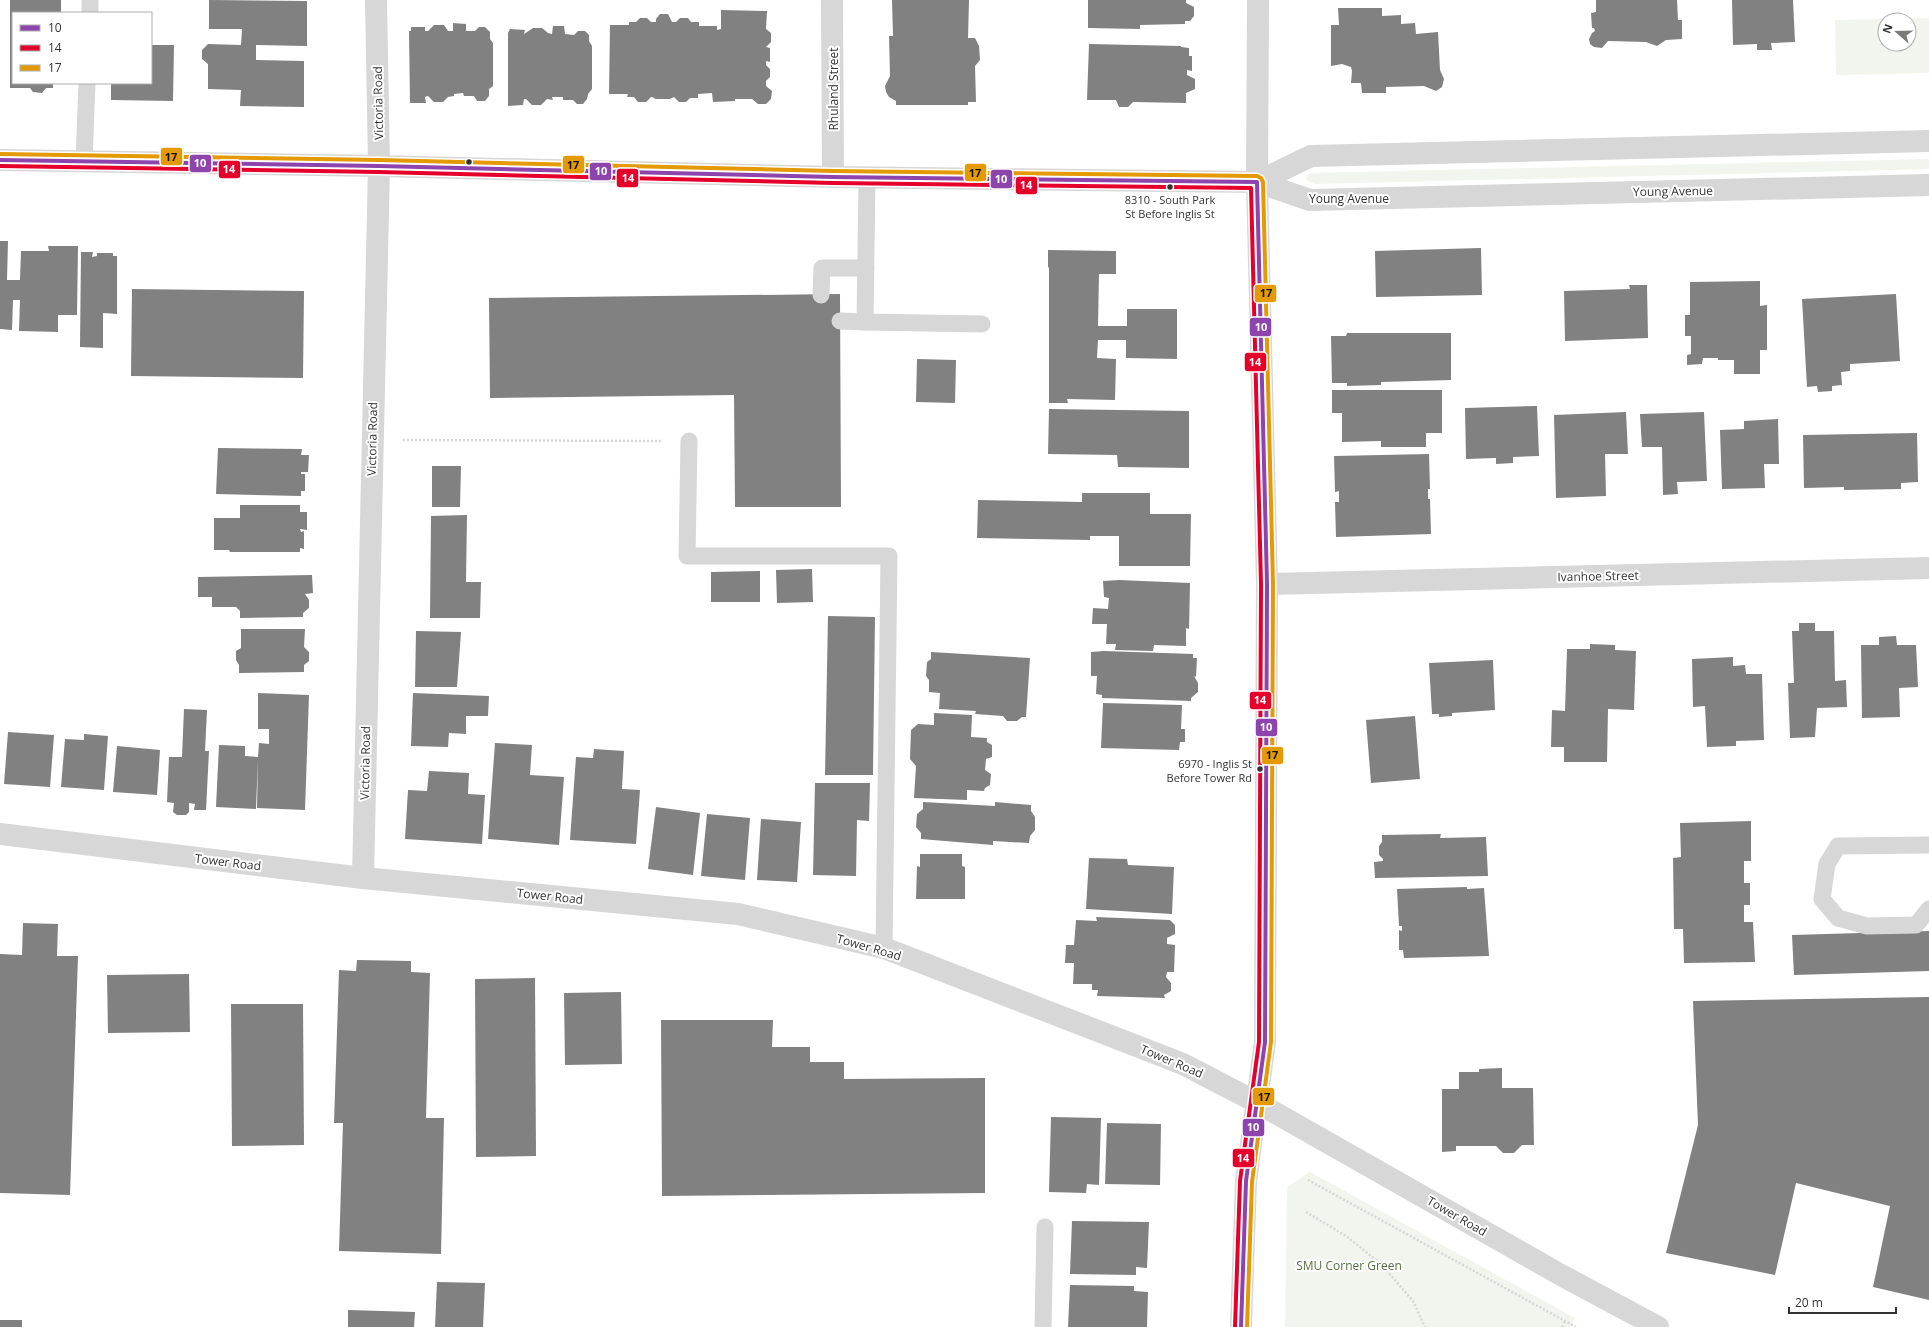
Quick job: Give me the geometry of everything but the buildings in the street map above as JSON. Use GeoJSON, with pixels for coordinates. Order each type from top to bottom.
{"type":"FeatureCollection","features":[{"type":"Feature","properties":{"kind":"street","name":"Victoria Road"},"geometry":{"type":"LineString","coordinates":[[363,878],[378,166],[376,0]]}},
{"type":"Feature","properties":{"kind":"street","name":"Rhuland Street"},"geometry":{"type":"LineString","coordinates":[[832,0],[833,177]]}},
{"type":"Feature","properties":{"kind":"street"},"geometry":{"type":"LineString","coordinates":[[1241,1327],[1246,1181],[1265,1042],[1267,584],[1257,182],[1258,0]]}},
{"type":"Feature","properties":{"kind":"street"},"geometry":{"type":"LineString","coordinates":[[0,160],[378,166],[867,178],[1257,182],[1311,156],[1929,141]]}},
{"type":"Feature","properties":{"kind":"street","name":"Young Avenue"},"geometry":{"type":"LineString","coordinates":[[1257,182],[1310,200],[1929,185]]}},
{"type":"Feature","properties":{"kind":"street","name":"Ivanhoe Street"},"geometry":{"type":"LineString","coordinates":[[1267,584],[1929,568]]}},
{"type":"Feature","properties":{"kind":"street","name":"Tower Road"},"geometry":{"type":"LineString","coordinates":[[0,834],[363,878],[738,914],[884,948],[1183,1064],[1256,1102],[1561,1275],[1658,1327]]}},
{"type":"Feature","properties":{"kind":"lane"},"geometry":{"type":"LineString","coordinates":[[90,0],[90,12]]}},
{"type":"Feature","properties":{"kind":"lane"},"geometry":{"type":"LineString","coordinates":[[84,161],[87,84]]}},
{"type":"Feature","properties":{"kind":"lane"},"geometry":{"type":"LineString","coordinates":[[865,322],[867,178]]}},
{"type":"Feature","properties":{"kind":"lane"},"geometry":{"type":"LineString","coordinates":[[821,295],[822,268],[866,268]]}},
{"type":"Feature","properties":{"kind":"lane"},"geometry":{"type":"LineString","coordinates":[[840,321],[982,324]]}},
{"type":"Feature","properties":{"kind":"lane"},"geometry":{"type":"LineString","coordinates":[[689,441],[687,556],[889,556],[884,948]]}},
{"type":"Feature","properties":{"kind":"lane"},"geometry":{"type":"LineString","coordinates":[[1929,845],[1838,846],[1827,864],[1822,900],[1838,918],[1867,926],[1916,925],[1929,909]]}},
{"type":"Feature","properties":{"kind":"lane"},"geometry":{"type":"LineString","coordinates":[[1043,1327],[1045,1227]]}},
{"type":"Feature","properties":{"kind":"path"},"geometry":{"type":"LineString","coordinates":[[372,440],[689,441]]}},
{"type":"Feature","properties":{"kind":"path"},"geometry":{"type":"LineString","coordinates":[[1308,1180],[1576,1327]]}},
{"type":"Feature","properties":{"kind":"path"},"geometry":{"type":"LineString","coordinates":[[1306,1212],[1346,1236],[1381,1264],[1413,1301],[1425,1327]]}},
{"type":"Feature","properties":{"kind":"path"},"geometry":{"type":"LineString","coordinates":[[1562,1327],[1565,1321]]}},
{"type":"Feature","properties":{"kind":"green space"},"geometry":{"type":"Polygon","coordinates":[[[1917,18],[1929,18],[1929,73],[1836,75],[1835,20],[1877,19],[1877,52],[1917,52],[1917,18]]]}},
{"type":"Feature","properties":{"kind":"green space"},"geometry":{"type":"Polygon","coordinates":[[[1929,159],[1929,169],[1315,184],[1306,180],[1309,173],[1929,159]]]}},
{"type":"Feature","properties":{"kind":"green space","name":"SMU Corner Green"},"geometry":{"type":"Polygon","coordinates":[[[1310,1172],[1575,1318],[1570,1327],[1285,1327],[1287,1187],[1310,1172]]]}},
{"type":"Feature","properties":{"kind":"transit line","name":"17"},"geometry":{"type":"LineString","coordinates":[[0,154],[379,160],[833,171],[1257,176],[1261,178],[1263,182],[1273,584],[1271,1042],[1252,1182],[1247,1327]]}},
{"type":"Feature","properties":{"kind":"transit line","name":"10"},"geometry":{"type":"LineString","coordinates":[[0,160],[379,166],[833,177],[1257,182],[1267,584],[1265,1042],[1246,1181],[1241,1327]]}},
{"type":"Feature","properties":{"kind":"transit line","name":"14"},"geometry":{"type":"LineString","coordinates":[[0,166],[379,172],[833,183],[1251,188],[1261,584],[1259,1042],[1240,1181],[1235,1327]]}},
{"type":"Feature","properties":{"kind":"place","name":"8310 - South Park St Before Inglis St"},"geometry":{"type":"Point","coordinates":[1170,187]}},
{"type":"Feature","properties":{"kind":"place","name":"6970 - Inglis St Before Tower Rd"},"geometry":{"type":"Point","coordinates":[1260,769]}}]}
